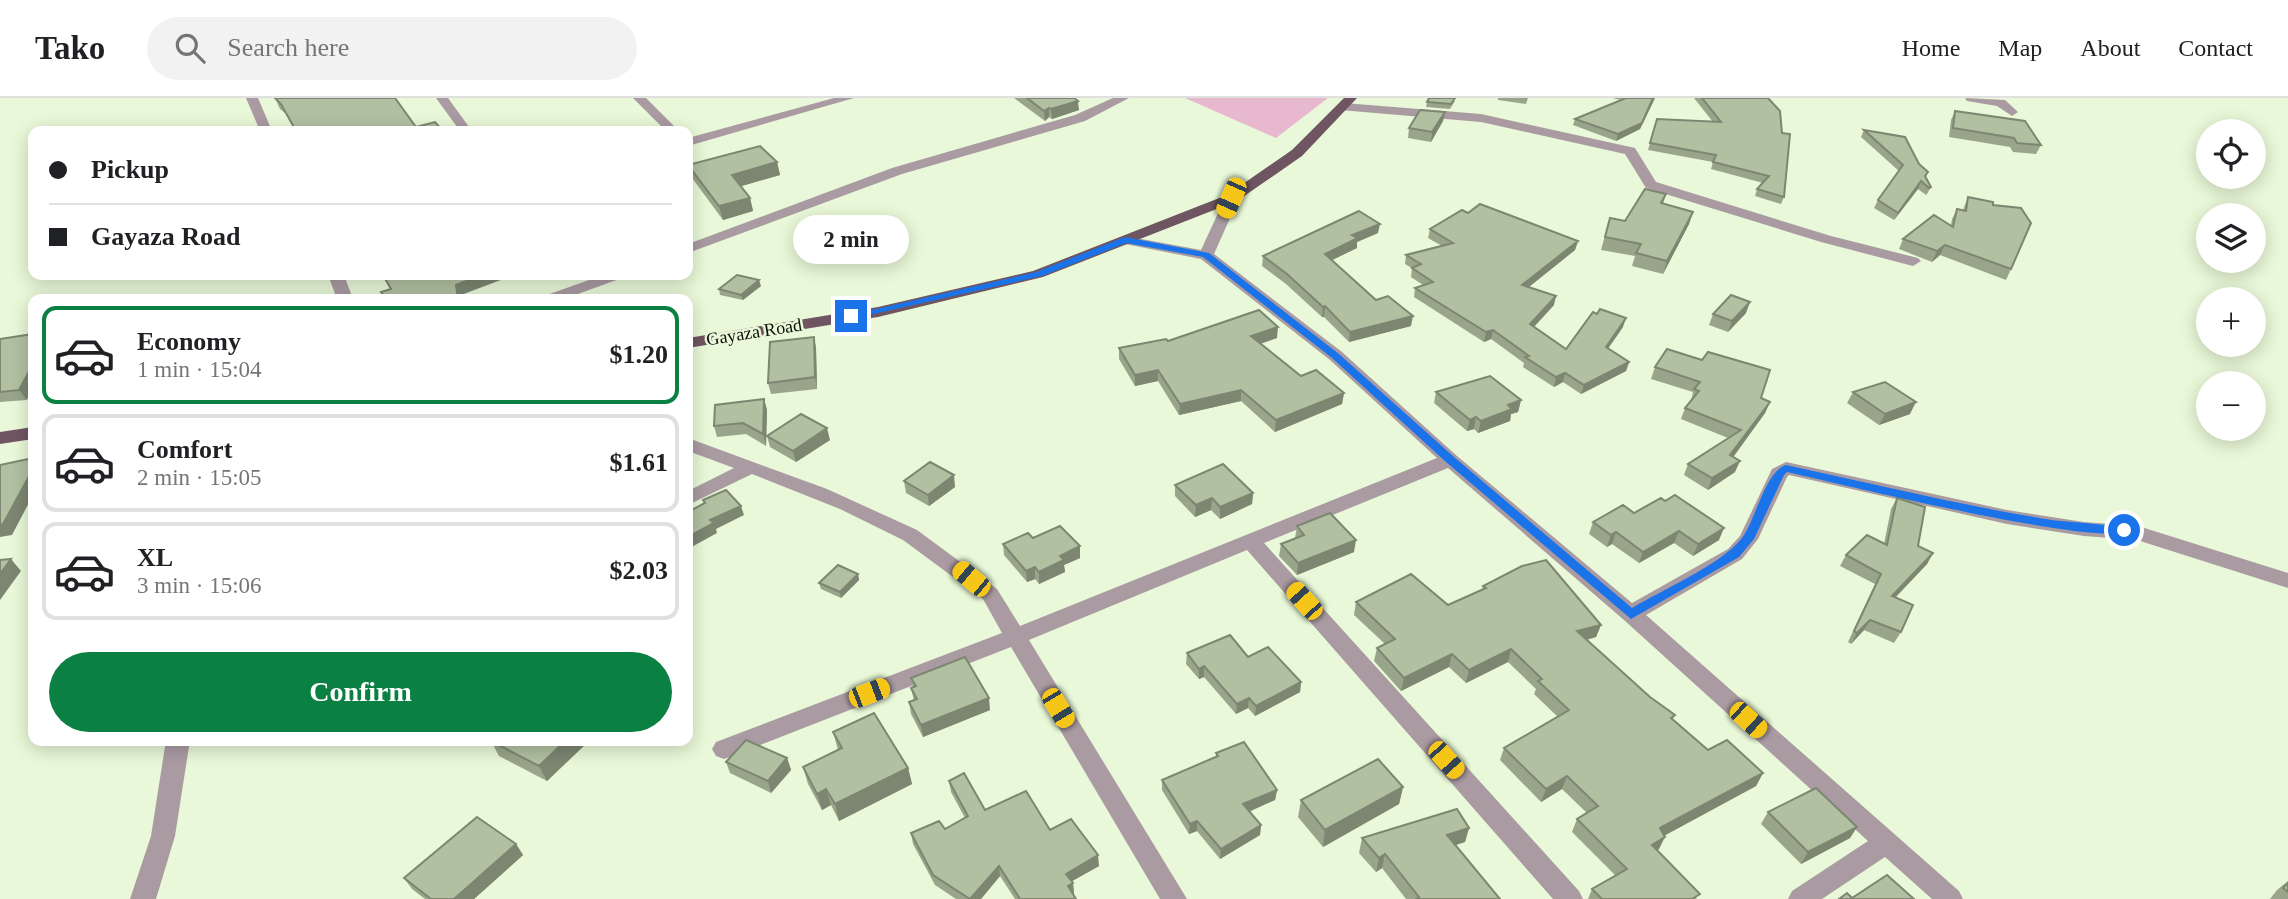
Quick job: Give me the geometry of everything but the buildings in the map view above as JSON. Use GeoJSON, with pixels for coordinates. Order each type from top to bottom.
{"type":"FeatureCollection","features":[{"type":"Feature","properties":{"kind":"main road","name":"Gayaza Road"},"geometry":{"type":"LineString","coordinates":[[693,341],[878,312],[1038,274],[1231,198],[1297,153],[1348,103]]}},
{"type":"Feature","properties":{"kind":"main road"},"geometry":{"type":"LineString","coordinates":[[0,438],[28,434]]}},
{"type":"Feature","properties":{"kind":"street"},"geometry":{"type":"LineString","coordinates":[[252,98],[264,126]]}},
{"type":"Feature","properties":{"kind":"street"},"geometry":{"type":"LineString","coordinates":[[442,98],[462,126]]}},
{"type":"Feature","properties":{"kind":"street"},"geometry":{"type":"LineString","coordinates":[[639,98],[668,126]]}},
{"type":"Feature","properties":{"kind":"street"},"geometry":{"type":"LineString","coordinates":[[693,141],[848,98]]}},
{"type":"Feature","properties":{"kind":"street"},"geometry":{"type":"LineString","coordinates":[[693,247],[897,171],[1080,118],[1123,98]]}},
{"type":"Feature","properties":{"kind":"street"},"geometry":{"type":"LineString","coordinates":[[1971,98],[2000,103],[2012,113]]}},
{"type":"Feature","properties":{"kind":"street"},"geometry":{"type":"LineString","coordinates":[[1348,103],[1481,118],[1630,151],[1651,185],[1826,239],[1913,261]]}},
{"type":"Feature","properties":{"kind":"street"},"geometry":{"type":"LineString","coordinates":[[1206,255],[1231,198]]}},
{"type":"Feature","properties":{"kind":"street"},"geometry":{"type":"LineString","coordinates":[[1125,240],[1206,255],[1336,356],[1450,460],[1631,614],[1950,899]]}},
{"type":"Feature","properties":{"kind":"street"},"geometry":{"type":"LineString","coordinates":[[579,294],[607,280]]}},
{"type":"Feature","properties":{"kind":"street"},"geometry":{"type":"LineString","coordinates":[[693,446],[795,484],[900,529],[953,564],[990,594],[1174,899]]}},
{"type":"Feature","properties":{"kind":"street"},"geometry":{"type":"LineString","coordinates":[[724,750],[1014,637],[1450,460]]}},
{"type":"Feature","properties":{"kind":"street"},"geometry":{"type":"LineString","coordinates":[[693,496],[749,468]]}},
{"type":"Feature","properties":{"kind":"street"},"geometry":{"type":"LineString","coordinates":[[1631,614],[1735,554],[1754,528],[1779,472],[1786,468],[2007,517],[2084,529],[2138,533],[2288,582]]}},
{"type":"Feature","properties":{"kind":"street"},"geometry":{"type":"LineString","coordinates":[[1251,542],[1570,899]]}},
{"type":"Feature","properties":{"kind":"street"},"geometry":{"type":"LineString","coordinates":[[143,899],[163,836],[177,746]]}},
{"type":"Feature","properties":{"kind":"street"},"geometry":{"type":"LineString","coordinates":[[1801,899],[1885,843]]}},
{"type":"Feature","properties":{"kind":"shaded area"},"geometry":{"type":"Polygon","coordinates":[[[1185,98],[1328,98],[1276,138],[1185,98]]]}},
{"type":"Feature","properties":{"kind":"route"},"geometry":{"type":"LineString","coordinates":[[851,316],[1038,274],[1125,240],[1206,255],[1336,356],[1450,460],[1631,614],[1735,554],[1748,539],[1779,472],[1786,468],[2007,517],[2084,529],[2124,530]]}}]}
